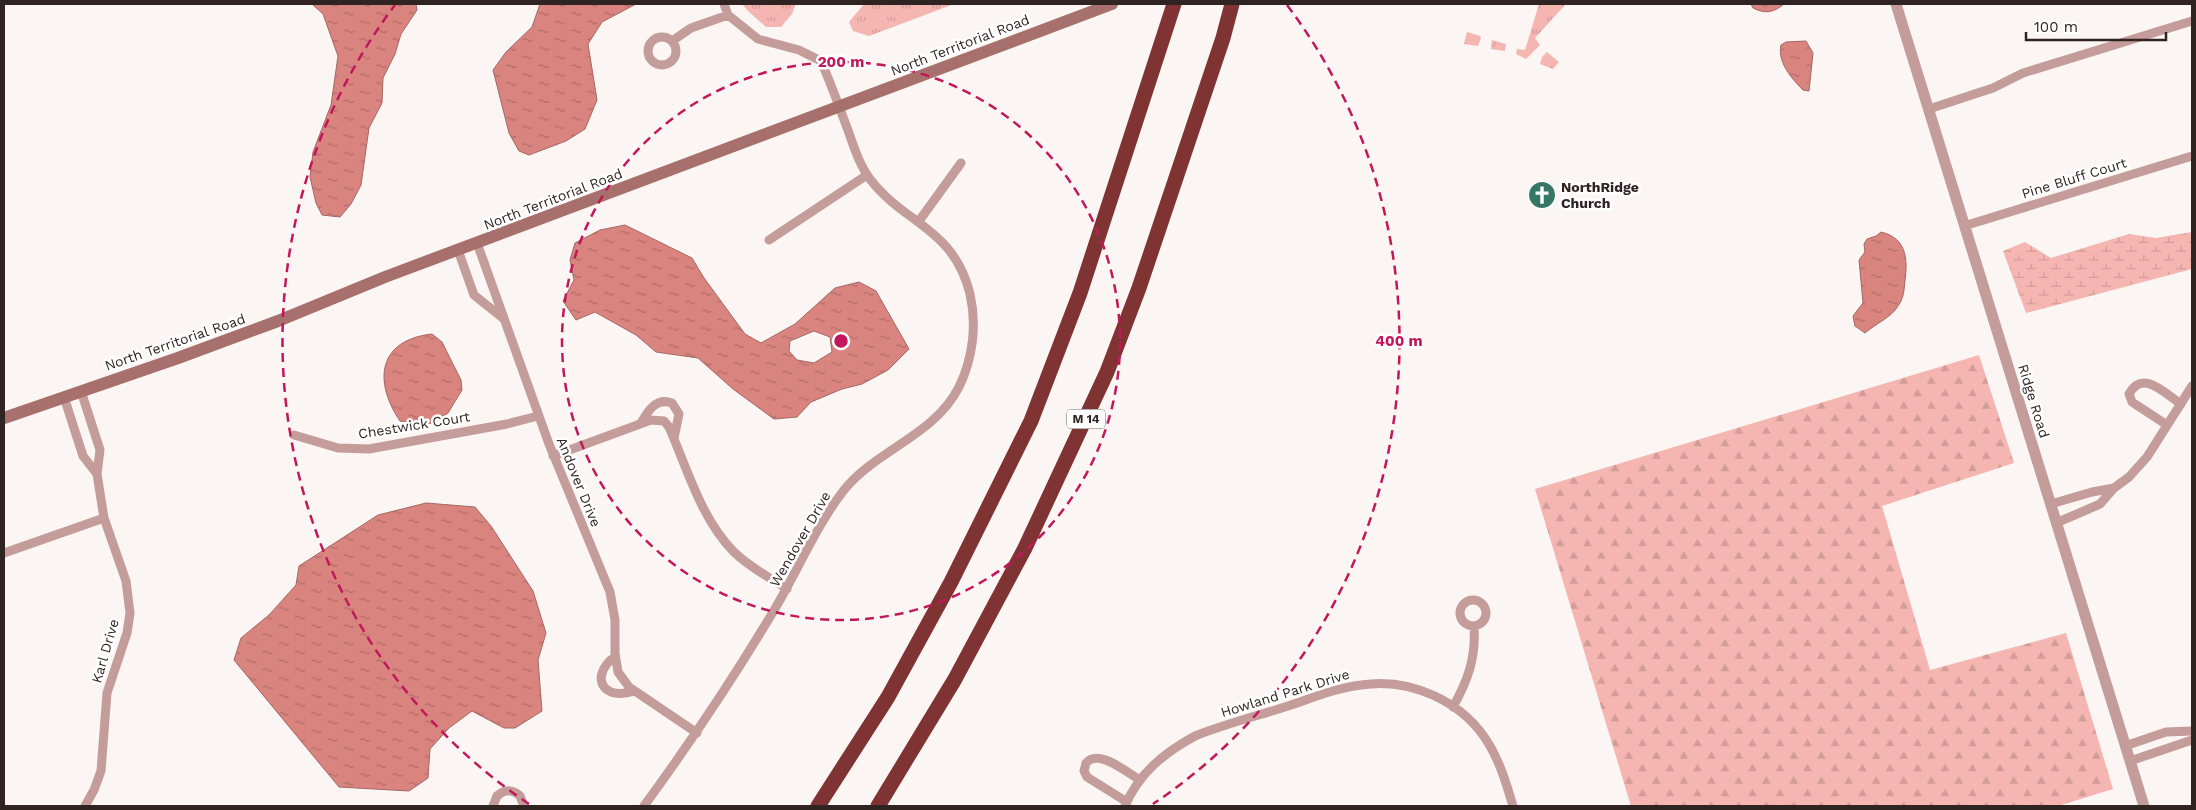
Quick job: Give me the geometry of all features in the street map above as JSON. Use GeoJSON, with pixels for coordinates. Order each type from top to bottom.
{"type":"FeatureCollection","features":[{"type":"Feature","properties":{"kind":"highway"},"geometry":{"type":"LineString","coordinates":[[818,806],[888,697],[990,506],[1031,421],[1086,275],[1174,4]]}},
{"type":"Feature","properties":{"kind":"highway","name":"M 14"},"geometry":{"type":"LineString","coordinates":[[878,806],[955,679],[1026,548],[1107,372],[1139,288],[1223,38],[1232,4]]}},
{"type":"Feature","properties":{"kind":"main road","name":"North Territorial Road"},"geometry":{"type":"LineString","coordinates":[[4,418],[260,328],[458,250],[1112,4]]}},
{"type":"Feature","properties":{"kind":"street"},"geometry":{"type":"LineString","coordinates":[[672,41],[692,28],[728,15],[724,4]]}},
{"type":"Feature","properties":{"kind":"street","name":"Ridge Road"},"geometry":{"type":"LineString","coordinates":[[1896,4],[2144,806]]}},
{"type":"Feature","properties":{"kind":"street","name":"Wendover Drive"},"geometry":{"type":"LineString","coordinates":[[644,806],[734,678],[787,589],[827,516],[845,489],[864,470],[936,418],[952,399],[964,374],[973,334],[974,322],[970,292],[961,269],[936,235],[887,198],[867,175],[858,157],[821,61],[799,50],[758,39],[728,15]]}},
{"type":"Feature","properties":{"kind":"street"},"geometry":{"type":"LineString","coordinates":[[1929,109],[1993,88],[2022,73],[2192,22]]}},
{"type":"Feature","properties":{"kind":"street","name":"Pine Bluff Court"},"geometry":{"type":"LineString","coordinates":[[1964,226],[2192,156]]}},
{"type":"Feature","properties":{"kind":"street"},"geometry":{"type":"LineString","coordinates":[[919,221],[960,163]]}},
{"type":"Feature","properties":{"kind":"street"},"geometry":{"type":"LineString","coordinates":[[770,240],[867,175]]}},
{"type":"Feature","properties":{"kind":"street","name":"Andover Drive"},"geometry":{"type":"LineString","coordinates":[[477,243],[553,456],[610,592],[615,620],[616,666],[623,681],[635,692],[697,733]]}},
{"type":"Feature","properties":{"kind":"street"},"geometry":{"type":"LineString","coordinates":[[458,250],[474,295],[504,320]]}},
{"type":"Feature","properties":{"kind":"street"},"geometry":{"type":"LineString","coordinates":[[2167,425],[2132,402],[2129,394],[2134,385],[2142,382],[2150,384],[2181,404]]}},
{"type":"Feature","properties":{"kind":"street"},"geometry":{"type":"LineString","coordinates":[[2056,523],[2100,504],[2114,488],[2140,466],[2192,386]]}},
{"type":"Feature","properties":{"kind":"street","name":"Karl Drive"},"geometry":{"type":"LineString","coordinates":[[81,391],[100,450],[97,474],[104,518],[126,581],[130,613],[127,633],[107,693],[100,771],[94,790],[85,806]]}},
{"type":"Feature","properties":{"kind":"street","name":"Karl Drive"},"geometry":{"type":"LineString","coordinates":[[64,397],[83,456],[97,474]]}},
{"type":"Feature","properties":{"kind":"street"},"geometry":{"type":"LineString","coordinates":[[641,423],[654,405],[663,401],[672,403],[679,414],[674,438]]}},
{"type":"Feature","properties":{"kind":"street","name":"Chestwick Court"},"geometry":{"type":"LineString","coordinates":[[294,435],[338,448],[369,449],[507,424],[538,416]]}},
{"type":"Feature","properties":{"kind":"street"},"geometry":{"type":"LineString","coordinates":[[553,456],[641,423],[661,419],[669,426],[700,498],[723,540],[746,563],[787,589]]}},
{"type":"Feature","properties":{"kind":"street"},"geometry":{"type":"LineString","coordinates":[[2050,504],[2114,488]]}},
{"type":"Feature","properties":{"kind":"street"},"geometry":{"type":"LineString","coordinates":[[4,553],[104,518]]}},
{"type":"Feature","properties":{"kind":"street"},"geometry":{"type":"LineString","coordinates":[[1453,707],[1471,670],[1475,642],[1474,627]]}},
{"type":"Feature","properties":{"kind":"street"},"geometry":{"type":"LineString","coordinates":[[615,657],[607,662],[602,671],[602,685],[615,693],[635,692]]}},
{"type":"Feature","properties":{"kind":"street","name":"Howland Park Drive"},"geometry":{"type":"LineString","coordinates":[[1140,780],[1101,758],[1094,757],[1086,763],[1084,771],[1088,777],[1126,804],[1140,780],[1162,756],[1194,736],[1350,686],[1377,683],[1404,686],[1430,694],[1453,707],[1480,732],[1490,746],[1500,764],[1513,806]]}},
{"type":"Feature","properties":{"kind":"street"},"geometry":{"type":"LineString","coordinates":[[2125,746],[2166,732],[2192,731]]}},
{"type":"Feature","properties":{"kind":"street"},"geometry":{"type":"LineString","coordinates":[[2130,761],[2192,740]]}},
{"type":"Feature","properties":{"kind":"street"},"geometry":{"type":"LineString","coordinates":[[493,806],[497,796],[506,791],[511,791],[520,796],[524,806]]}},
{"type":"Feature","properties":{"kind":"green space"},"geometry":{"type":"Polygon","coordinates":[[[742,4],[796,4],[792,14],[781,27],[766,27],[742,4]]]}},
{"type":"Feature","properties":{"kind":"green space"},"geometry":{"type":"Polygon","coordinates":[[[864,4],[954,4],[869,36],[853,31],[849,22],[864,4]]]}},
{"type":"Feature","properties":{"kind":"green space"},"geometry":{"type":"Polygon","coordinates":[[[1539,4],[1566,4],[1535,38],[1540,45],[1526,59],[1516,54],[1517,49],[1525,50],[1539,4]]]}},
{"type":"Feature","properties":{"kind":"green space"},"geometry":{"type":"Polygon","coordinates":[[[1467,32],[1480,36],[1478,46],[1464,44],[1467,32]]]}},
{"type":"Feature","properties":{"kind":"green space"},"geometry":{"type":"Polygon","coordinates":[[[1492,40],[1506,44],[1505,51],[1491,49],[1492,40]]]}},
{"type":"Feature","properties":{"kind":"green space"},"geometry":{"type":"Polygon","coordinates":[[[1547,52],[1559,62],[1553,69],[1540,64],[1542,57],[1547,52]]]}},
{"type":"Feature","properties":{"kind":"green space"},"geometry":{"type":"Polygon","coordinates":[[[2192,232],[2192,269],[2026,313],[2003,251],[2025,242],[2051,258],[2129,234],[2156,238],[2192,232]]]}},
{"type":"Feature","properties":{"kind":"green space"},"geometry":{"type":"Polygon","coordinates":[[[1979,355],[2014,463],[1882,506],[1930,670],[2066,633],[2113,789],[2058,806],[1631,806],[1535,489],[1979,355]]]}},
{"type":"Feature","properties":{"kind":"water"},"geometry":{"type":"Polygon","coordinates":[[[312,4],[416,4],[417,10],[401,34],[395,54],[383,78],[382,103],[369,128],[361,185],[351,204],[340,217],[322,215],[316,203],[310,177],[313,152],[331,105],[338,56],[323,14],[312,4]]]}},
{"type":"Feature","properties":{"kind":"water"},"geometry":{"type":"Polygon","coordinates":[[[540,4],[636,4],[602,22],[588,44],[597,100],[585,129],[566,141],[529,155],[519,151],[509,133],[493,70],[506,52],[532,27],[540,4]]]}},
{"type":"Feature","properties":{"kind":"water"},"geometry":{"type":"Polygon","coordinates":[[[1751,4],[1784,4],[1773,11],[1765,12],[1753,8],[1751,4]]]}},
{"type":"Feature","properties":{"kind":"water"},"geometry":{"type":"Polygon","coordinates":[[[1806,41],[1813,53],[1809,91],[1803,90],[1790,75],[1783,64],[1780,51],[1781,45],[1786,42],[1806,41]]]}},
{"type":"Feature","properties":{"kind":"water"},"geometry":{"type":"Polygon","coordinates":[[[625,225],[692,258],[704,278],[745,334],[761,343],[795,324],[835,288],[859,282],[876,291],[909,349],[888,370],[862,384],[842,389],[811,402],[797,417],[774,419],[733,389],[698,358],[656,352],[636,335],[595,312],[576,320],[563,301],[574,280],[570,260],[575,243],[600,230],[625,225]],[[814,331],[790,341],[789,351],[797,360],[814,363],[832,352],[830,337],[814,331]]]}},
{"type":"Feature","properties":{"kind":"water"},"geometry":{"type":"Polygon","coordinates":[[[1881,232],[1896,239],[1904,250],[1906,272],[1904,291],[1895,310],[1865,333],[1855,326],[1853,316],[1863,303],[1859,260],[1865,252],[1864,244],[1867,239],[1881,232]]]}},
{"type":"Feature","properties":{"kind":"water"},"geometry":{"type":"Polygon","coordinates":[[[432,334],[442,342],[461,380],[462,390],[448,413],[433,423],[417,424],[400,421],[391,406],[386,391],[384,377],[386,365],[391,354],[400,344],[414,338],[432,334]]]}},
{"type":"Feature","properties":{"kind":"water"},"geometry":{"type":"Polygon","coordinates":[[[426,503],[475,507],[491,526],[533,591],[546,633],[538,660],[542,711],[515,728],[504,728],[472,711],[449,728],[430,749],[428,778],[409,791],[339,787],[234,660],[241,638],[269,615],[296,585],[299,566],[378,515],[426,503]]]}},
{"type":"Feature","properties":{"kind":"place","name":"NorthRidge Church"},"geometry":{"type":"Point","coordinates":[1542,195]}}]}
